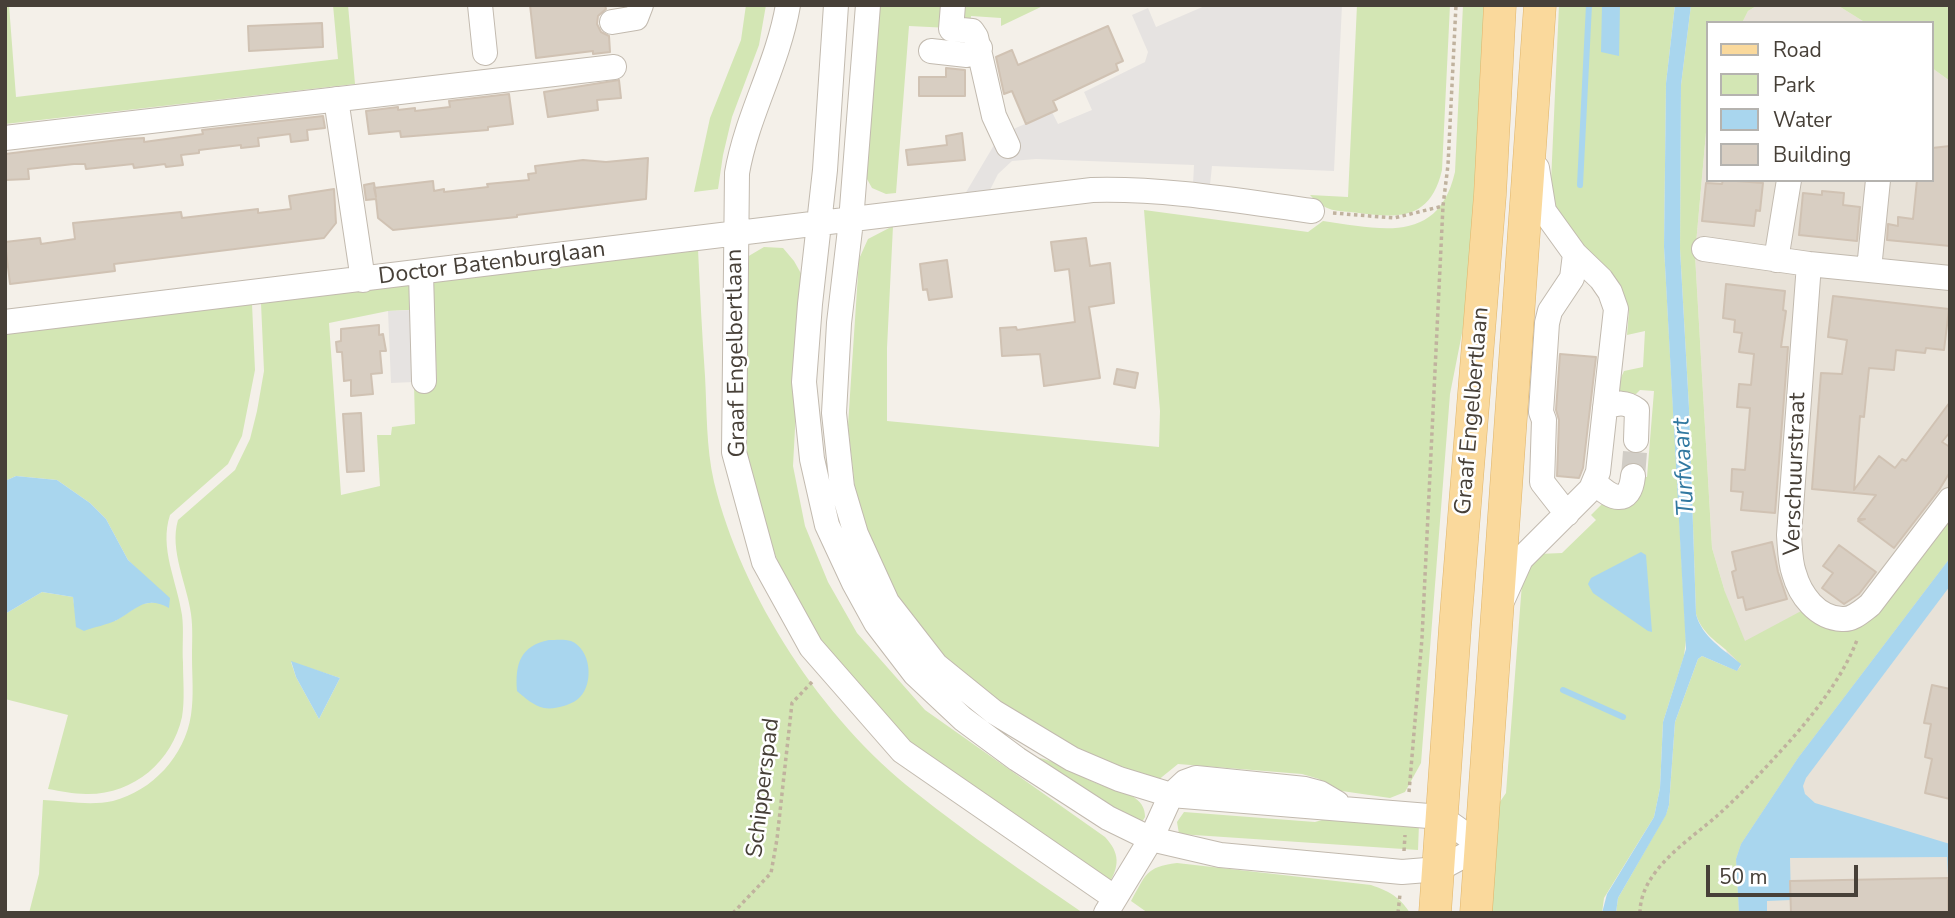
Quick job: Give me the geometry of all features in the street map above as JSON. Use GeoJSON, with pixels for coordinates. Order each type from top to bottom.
{"type":"FeatureCollection","features":[{"type":"Feature","properties":{"kind":"main road","name":"Graaf Engelbertlaan"},"geometry":{"type":"LineString","coordinates":[[1435,913],[1490,195],[1500,5]]}},
{"type":"Feature","properties":{"kind":"main road","name":"Graaf Engelbertlaan"},"geometry":{"type":"LineString","coordinates":[[1476,913],[1540,5]]}},
{"type":"Feature","properties":{"kind":"street"},"geometry":{"type":"LineString","coordinates":[[480,5],[485,53]]}},
{"type":"Feature","properties":{"kind":"street"},"geometry":{"type":"LineString","coordinates":[[612,22],[636,18],[641,5]]}},
{"type":"Feature","properties":{"kind":"street","name":"Graaf Engelbertlaan"},"geometry":{"type":"LineString","coordinates":[[788,5],[773,66],[741,151],[737,173],[734,453],[764,562],[811,647],[902,751],[1111,906],[1151,839],[1171,795]]}},
{"type":"Feature","properties":{"kind":"street"},"geometry":{"type":"LineString","coordinates":[[836,5],[825,170],[804,382],[812,459],[827,525],[854,583],[876,623],[915,674],[962,719],[1067,792],[1108,818],[1151,839],[1220,855],[1402,872],[1439,869],[1482,846],[1441,817],[1171,795],[1119,779],[1072,759],[994,712],[936,665],[887,602],[856,534],[842,487],[834,413],[839,323],[851,221],[868,5]]}},
{"type":"Feature","properties":{"kind":"street"},"geometry":{"type":"LineString","coordinates":[[953,5],[951,29],[972,30],[980,48],[994,116],[1008,146]]}},
{"type":"Feature","properties":{"kind":"street"},"geometry":{"type":"LineString","coordinates":[[931,51],[967,55],[980,48]]}},
{"type":"Feature","properties":{"kind":"street"},"geometry":{"type":"LineString","coordinates":[[5,138],[614,67]]}},
{"type":"Feature","properties":{"kind":"street"},"geometry":{"type":"LineString","coordinates":[[336,99],[363,280]]}},
{"type":"Feature","properties":{"kind":"street","name":"Graaf Engelbertlaan"},"geometry":{"type":"LineString","coordinates":[[1498,609],[1521,559],[1595,482],[1616,309],[1610,292],[1601,279],[1575,254],[1544,211],[1532,131]]}},
{"type":"Feature","properties":{"kind":"street"},"geometry":{"type":"LineString","coordinates":[[1776,260],[1789,182]]}},
{"type":"Feature","properties":{"kind":"street"},"geometry":{"type":"LineString","coordinates":[[1869,269],[1878,182]]}},
{"type":"Feature","properties":{"kind":"street","name":"Doctor Batenburglaan"},"geometry":{"type":"LineString","coordinates":[[5,322],[851,221],[977,198],[1092,190],[1202,190],[1312,211]]}},
{"type":"Feature","properties":{"kind":"street"},"geometry":{"type":"LineString","coordinates":[[1704,249],[1809,264],[1950,278]]}},
{"type":"Feature","properties":{"kind":"street"},"geometry":{"type":"LineString","coordinates":[[1567,514],[1542,482],[1544,420],[1541,412],[1547,323],[1550,311],[1572,278],[1575,254]]}},
{"type":"Feature","properties":{"kind":"street","name":"Verschuurstraat"},"geometry":{"type":"LineString","coordinates":[[1809,264],[1789,536],[1793,571],[1802,594],[1815,608],[1828,615],[1843,620],[1857,616],[1870,605],[1950,500]]}},
{"type":"Feature","properties":{"kind":"street"},"geometry":{"type":"LineString","coordinates":[[421,273],[424,381]]}},
{"type":"Feature","properties":{"kind":"street"},"geometry":{"type":"LineString","coordinates":[[1605,407],[1620,402],[1630,404],[1637,410],[1636,440]]}},
{"type":"Feature","properties":{"kind":"street"},"geometry":{"type":"LineString","coordinates":[[1595,482],[1607,495],[1623,497],[1629,492],[1633,476]]}},
{"type":"Feature","properties":{"kind":"path"},"geometry":{"type":"LineString","coordinates":[[1398,913],[1422,639],[1443,206],[1448,165],[1456,5]]}},
{"type":"Feature","properties":{"kind":"path"},"geometry":{"type":"LineString","coordinates":[[1312,211],[1394,218],[1443,206]]}},
{"type":"Feature","properties":{"kind":"path"},"geometry":{"type":"LineString","coordinates":[[1640,913],[1646,890],[1655,873],[1668,858],[1719,814],[1805,724],[1855,647],[1870,605]]}},
{"type":"Feature","properties":{"kind":"path","name":"Schipperspad"},"geometry":{"type":"LineString","coordinates":[[733,913],[771,873],[778,839],[792,703],[828,666]]}},
{"type":"Feature","properties":{"kind":"shaded area"},"geometry":{"type":"Polygon","coordinates":[[[1207,5],[1342,5],[1334,171],[1212,166],[1210,185],[1193,185],[1194,165],[1036,159],[1012,161],[998,174],[989,192],[965,194],[1000,135],[1052,112],[1058,124],[1092,110],[1084,92],[1145,62],[1148,52],[1132,15],[1148,8],[1156,27],[1207,5]]]}},
{"type":"Feature","properties":{"kind":"shaded area"},"geometry":{"type":"Polygon","coordinates":[[[1758,5],[1837,5],[1863,21],[1743,21],[1748,11],[1758,5]]]}},
{"type":"Feature","properties":{"kind":"shaded area"},"geometry":{"type":"Polygon","coordinates":[[[1934,69],[1950,81],[1950,913],[1733,913],[1725,592],[1712,548],[1695,255],[1706,132],[1706,182],[1934,182],[1934,69]]]}},
{"type":"Feature","properties":{"kind":"shaded area"},"geometry":{"type":"Polygon","coordinates":[[[434,309],[437,381],[391,383],[388,311],[434,309]]]}},
{"type":"Feature","properties":{"kind":"green space"},"geometry":{"type":"Polygon","coordinates":[[[5,5],[9,5],[16,97],[338,59],[333,5],[348,5],[355,84],[5,124],[5,5]]]}},
{"type":"Feature","properties":{"kind":"green space"},"geometry":{"type":"Polygon","coordinates":[[[746,5],[766,5],[759,45],[732,117],[718,189],[694,192],[710,118],[741,40],[746,5]]]}},
{"type":"Feature","properties":{"kind":"green space"},"geometry":{"type":"Polygon","coordinates":[[[873,5],[1045,5],[1001,26],[1001,18],[971,16],[970,29],[909,26],[896,193],[886,194],[872,188],[862,170],[873,5]]]}},
{"type":"Feature","properties":{"kind":"green space"},"geometry":{"type":"Polygon","coordinates":[[[1357,5],[1450,5],[1442,170],[1430,198],[1412,212],[1401,215],[1332,210],[1310,195],[1348,197],[1357,5]]]}},
{"type":"Feature","properties":{"kind":"green space"},"geometry":{"type":"Polygon","coordinates":[[[1463,5],[1486,5],[1467,308],[1450,394],[1421,763],[1405,792],[1390,798],[1328,789],[1319,779],[1302,774],[1178,764],[1157,781],[1077,754],[1002,705],[932,645],[888,583],[857,508],[848,425],[859,259],[868,239],[893,226],[887,348],[887,421],[1159,447],[1160,411],[1144,210],[1308,232],[1323,221],[1386,228],[1421,222],[1435,212],[1447,195],[1455,172],[1463,5]]]}},
{"type":"Feature","properties":{"kind":"green space"},"geometry":{"type":"Polygon","coordinates":[[[1559,5],[1675,5],[1666,83],[1664,247],[1686,640],[1684,656],[1663,722],[1660,788],[1654,817],[1604,898],[1602,913],[1487,913],[1495,809],[1506,793],[1522,583],[1531,561],[1538,554],[1562,553],[1596,520],[1591,515],[1604,502],[1642,477],[1647,477],[1654,391],[1614,393],[1624,371],[1643,367],[1645,331],[1627,335],[1629,311],[1581,244],[1552,213],[1559,5]]]}},
{"type":"Feature","properties":{"kind":"green space"},"geometry":{"type":"Polygon","coordinates":[[[1691,5],[1758,5],[1748,11],[1743,21],[1706,21],[1706,132],[1695,255],[1712,548],[1725,592],[1745,641],[1803,610],[1830,626],[1950,515],[1950,558],[1798,758],[1741,844],[1736,859],[1739,913],[1616,913],[1618,898],[1669,805],[1675,722],[1698,659],[1702,656],[1737,671],[1741,666],[1704,630],[1696,614],[1680,249],[1681,85],[1691,5]]]}},
{"type":"Feature","properties":{"kind":"green space"},"geometry":{"type":"Polygon","coordinates":[[[1837,5],[1945,5],[1950,8],[1950,81],[1934,69],[1934,21],[1863,21],[1837,5]]]}},
{"type":"Feature","properties":{"kind":"green space"},"geometry":{"type":"Polygon","coordinates":[[[764,247],[783,248],[803,277],[793,466],[805,526],[828,582],[857,633],[925,710],[1105,837],[1117,860],[1115,872],[1108,885],[897,735],[839,668],[807,620],[782,573],[749,476],[743,402],[747,257],[764,247]]]}},
{"type":"Feature","properties":{"kind":"green space"},"geometry":{"type":"Polygon","coordinates":[[[698,249],[711,469],[727,525],[744,569],[765,611],[818,692],[848,729],[881,762],[956,824],[1083,913],[29,913],[39,874],[43,800],[96,803],[127,796],[141,789],[164,770],[174,758],[188,730],[192,701],[192,625],[177,555],[176,531],[178,520],[235,470],[250,439],[264,371],[261,303],[698,249]],[[434,309],[388,311],[329,323],[341,495],[380,486],[377,435],[391,435],[392,427],[415,424],[414,383],[434,309]],[[291,662],[296,677],[319,719],[340,678],[291,662]]]}},
{"type":"Feature","properties":{"kind":"green space"},"geometry":{"type":"Polygon","coordinates":[[[252,304],[255,370],[242,436],[228,464],[170,515],[167,527],[170,565],[180,602],[183,627],[183,704],[177,733],[160,761],[148,773],[119,789],[86,794],[48,789],[68,715],[5,699],[5,614],[42,592],[73,597],[75,611],[115,621],[141,604],[157,602],[144,576],[128,560],[106,519],[90,503],[57,480],[16,476],[5,481],[5,334],[252,304]]]}},
{"type":"Feature","properties":{"kind":"green space"},"geometry":{"type":"Polygon","coordinates":[[[1036,757],[1131,795],[1141,804],[1145,817],[1142,822],[1137,823],[1036,757]]]}},
{"type":"Feature","properties":{"kind":"green space"},"geometry":{"type":"Polygon","coordinates":[[[1184,812],[1315,822],[1333,817],[1419,824],[1418,850],[1179,834],[1177,822],[1184,812]]]}},
{"type":"Feature","properties":{"kind":"green space"},"geometry":{"type":"Polygon","coordinates":[[[1177,863],[1371,885],[1394,895],[1410,913],[1148,913],[1131,901],[1152,870],[1177,863]]]}},
{"type":"Feature","properties":{"kind":"water"},"geometry":{"type":"Polygon","coordinates":[[[1602,5],[1620,5],[1619,56],[1601,52],[1602,5]]]}},
{"type":"Feature","properties":{"kind":"water","name":"Turfvaart"},"geometry":{"type":"Polygon","coordinates":[[[1675,5],[1691,5],[1681,85],[1680,249],[1696,614],[1708,636],[1741,664],[1737,671],[1702,656],[1698,659],[1675,722],[1666,815],[1618,898],[1616,913],[1602,913],[1607,894],[1654,817],[1660,788],[1663,722],[1686,649],[1664,247],[1666,83],[1675,5]]]}},
{"type":"Feature","properties":{"kind":"water"},"geometry":{"type":"Polygon","coordinates":[[[16,476],[57,480],[90,503],[106,519],[128,560],[170,598],[169,608],[161,604],[147,603],[113,622],[84,631],[76,627],[73,597],[42,592],[5,614],[5,481],[16,476]]]}},
{"type":"Feature","properties":{"kind":"water"},"geometry":{"type":"Polygon","coordinates":[[[1641,552],[1646,555],[1652,632],[1593,593],[1588,584],[1591,578],[1641,552]]]}},
{"type":"Feature","properties":{"kind":"water"},"geometry":{"type":"Polygon","coordinates":[[[1950,558],[1950,586],[1806,778],[1803,786],[1805,794],[1815,803],[1950,844],[1950,913],[1947,857],[1790,858],[1791,900],[1767,901],[1767,913],[1739,913],[1736,859],[1741,844],[1798,758],[1950,558]]]}},
{"type":"Feature","properties":{"kind":"water"},"geometry":{"type":"Polygon","coordinates":[[[549,640],[569,640],[578,645],[586,659],[589,675],[584,691],[577,700],[563,706],[544,708],[517,691],[517,672],[521,658],[531,647],[549,640]]]}},
{"type":"Feature","properties":{"kind":"water"},"geometry":{"type":"Polygon","coordinates":[[[291,661],[340,678],[319,719],[296,677],[291,661]]]}},
{"type":"Feature","properties":{"kind":"building"},"geometry":{"type":"Polygon","coordinates":[[[530,5],[605,5],[606,9],[598,16],[597,24],[601,32],[609,36],[610,52],[593,54],[593,51],[536,58],[530,5]]]}},
{"type":"Feature","properties":{"kind":"building"},"geometry":{"type":"Polygon","coordinates":[[[322,23],[323,47],[249,51],[248,26],[322,23]]]}},
{"type":"Feature","properties":{"kind":"building"},"geometry":{"type":"Polygon","coordinates":[[[1108,26],[1123,61],[1116,64],[1118,70],[1053,101],[1057,110],[1026,124],[1012,91],[1004,94],[996,57],[1012,50],[1018,65],[1108,26]]]}},
{"type":"Feature","properties":{"kind":"building"},"geometry":{"type":"Polygon","coordinates":[[[946,68],[965,70],[965,96],[919,96],[919,77],[946,77],[946,68]]]}},
{"type":"Feature","properties":{"kind":"building"},"geometry":{"type":"Polygon","coordinates":[[[619,80],[621,98],[597,100],[598,110],[548,117],[544,92],[619,80]]]}},
{"type":"Feature","properties":{"kind":"building"},"geometry":{"type":"Polygon","coordinates":[[[509,94],[513,124],[488,127],[488,130],[401,137],[400,131],[369,134],[366,111],[398,107],[398,110],[415,108],[415,111],[450,107],[449,101],[509,94]]]}},
{"type":"Feature","properties":{"kind":"building"},"geometry":{"type":"Polygon","coordinates":[[[323,116],[325,128],[307,130],[308,140],[291,142],[290,134],[258,138],[259,146],[241,148],[241,145],[181,155],[183,165],[134,168],[133,164],[86,169],[85,164],[74,164],[28,169],[29,179],[5,180],[5,154],[127,139],[144,138],[144,142],[203,134],[202,130],[323,116]]]}},
{"type":"Feature","properties":{"kind":"building"},"geometry":{"type":"Polygon","coordinates":[[[962,133],[965,160],[908,165],[906,150],[947,145],[946,136],[962,133]]]}},
{"type":"Feature","properties":{"kind":"building"},"geometry":{"type":"Polygon","coordinates":[[[1950,146],[1950,246],[1887,240],[1888,224],[1898,226],[1898,217],[1913,219],[1917,182],[1934,182],[1934,148],[1950,146]]]}},
{"type":"Feature","properties":{"kind":"building"},"geometry":{"type":"Polygon","coordinates":[[[648,158],[646,199],[517,217],[393,230],[378,218],[376,199],[366,200],[364,185],[374,183],[375,188],[433,181],[434,191],[444,189],[444,192],[529,180],[528,174],[536,173],[535,166],[583,160],[606,162],[648,158]]]}},
{"type":"Feature","properties":{"kind":"building"},"geometry":{"type":"Polygon","coordinates":[[[1706,183],[1763,183],[1760,211],[1756,210],[1754,226],[1702,221],[1706,183]]]}},
{"type":"Feature","properties":{"kind":"building"},"geometry":{"type":"Polygon","coordinates":[[[334,189],[336,223],[324,238],[114,264],[115,271],[10,284],[5,242],[40,238],[41,244],[75,239],[73,223],[181,212],[182,218],[258,209],[258,213],[291,209],[289,196],[334,189]]]}},
{"type":"Feature","properties":{"kind":"building"},"geometry":{"type":"Polygon","coordinates":[[[1822,191],[1844,193],[1843,205],[1860,207],[1857,241],[1799,235],[1803,193],[1822,195],[1822,191]]]}},
{"type":"Feature","properties":{"kind":"building"},"geometry":{"type":"Polygon","coordinates":[[[1086,238],[1090,266],[1110,263],[1114,303],[1089,307],[1100,378],[1044,386],[1040,354],[1002,356],[1000,328],[1016,327],[1017,330],[1075,322],[1069,269],[1055,271],[1051,242],[1086,238]]]}},
{"type":"Feature","properties":{"kind":"building"},"geometry":{"type":"Polygon","coordinates":[[[947,260],[952,297],[929,300],[927,289],[923,290],[920,264],[947,260]]]}},
{"type":"Feature","properties":{"kind":"building"},"geometry":{"type":"Polygon","coordinates":[[[1726,284],[1785,291],[1783,310],[1786,311],[1781,347],[1788,347],[1775,513],[1741,510],[1743,492],[1731,491],[1732,469],[1745,470],[1750,408],[1737,407],[1739,384],[1751,385],[1754,354],[1739,352],[1742,333],[1734,332],[1735,320],[1723,318],[1726,284]]]}},
{"type":"Feature","properties":{"kind":"building"},"geometry":{"type":"Polygon","coordinates":[[[1833,296],[1949,309],[1944,350],[1926,348],[1925,353],[1896,350],[1894,370],[1869,368],[1864,417],[1860,416],[1854,490],[1879,456],[1895,468],[1902,459],[1906,461],[1950,402],[1950,432],[1942,442],[1950,447],[1950,472],[1894,548],[1858,521],[1865,519],[1858,519],[1876,495],[1812,489],[1821,373],[1842,374],[1847,340],[1828,337],[1833,296]]]}},
{"type":"Feature","properties":{"kind":"building"},"geometry":{"type":"Polygon","coordinates":[[[379,325],[379,335],[383,334],[386,351],[380,351],[382,373],[371,374],[373,394],[351,396],[351,380],[344,381],[342,352],[337,352],[336,342],[341,341],[341,329],[379,325]]]}},
{"type":"Feature","properties":{"kind":"building"},"geometry":{"type":"Polygon","coordinates":[[[1560,354],[1596,357],[1583,468],[1579,478],[1557,476],[1559,420],[1556,410],[1560,354]]]}},
{"type":"Feature","properties":{"kind":"building"},"geometry":{"type":"Polygon","coordinates":[[[1117,369],[1138,373],[1135,388],[1114,384],[1117,369]]]}},
{"type":"Feature","properties":{"kind":"building"},"geometry":{"type":"Polygon","coordinates":[[[361,413],[364,471],[347,472],[343,414],[361,413]]]}},
{"type":"Feature","properties":{"kind":"building"},"geometry":{"type":"Polygon","coordinates":[[[1772,542],[1787,599],[1746,610],[1743,597],[1738,598],[1732,572],[1736,570],[1732,552],[1772,542]]]}},
{"type":"Feature","properties":{"kind":"building"},"geometry":{"type":"Polygon","coordinates":[[[1839,545],[1876,572],[1859,594],[1844,604],[1822,588],[1833,573],[1823,566],[1839,545]]]}},
{"type":"Feature","properties":{"kind":"building"},"geometry":{"type":"Polygon","coordinates":[[[1932,685],[1950,689],[1950,799],[1925,793],[1932,759],[1925,757],[1931,724],[1924,723],[1932,685]]]}},
{"type":"Feature","properties":{"kind":"building"},"geometry":{"type":"Polygon","coordinates":[[[1948,878],[1948,913],[1791,913],[1790,881],[1948,878]]]}},
{"type":"Feature","properties":{"kind":"waterway"},"geometry":{"type":"LineString","coordinates":[[1580,185],[1589,5]]}},
{"type":"Feature","properties":{"kind":"waterway"},"geometry":{"type":"LineString","coordinates":[[1563,690],[1623,717]]}},
{"type":"Feature","properties":{"kind":"tunnel"},"geometry":{"type":"LineString","coordinates":[[1633,476],[1636,440]]}}]}
